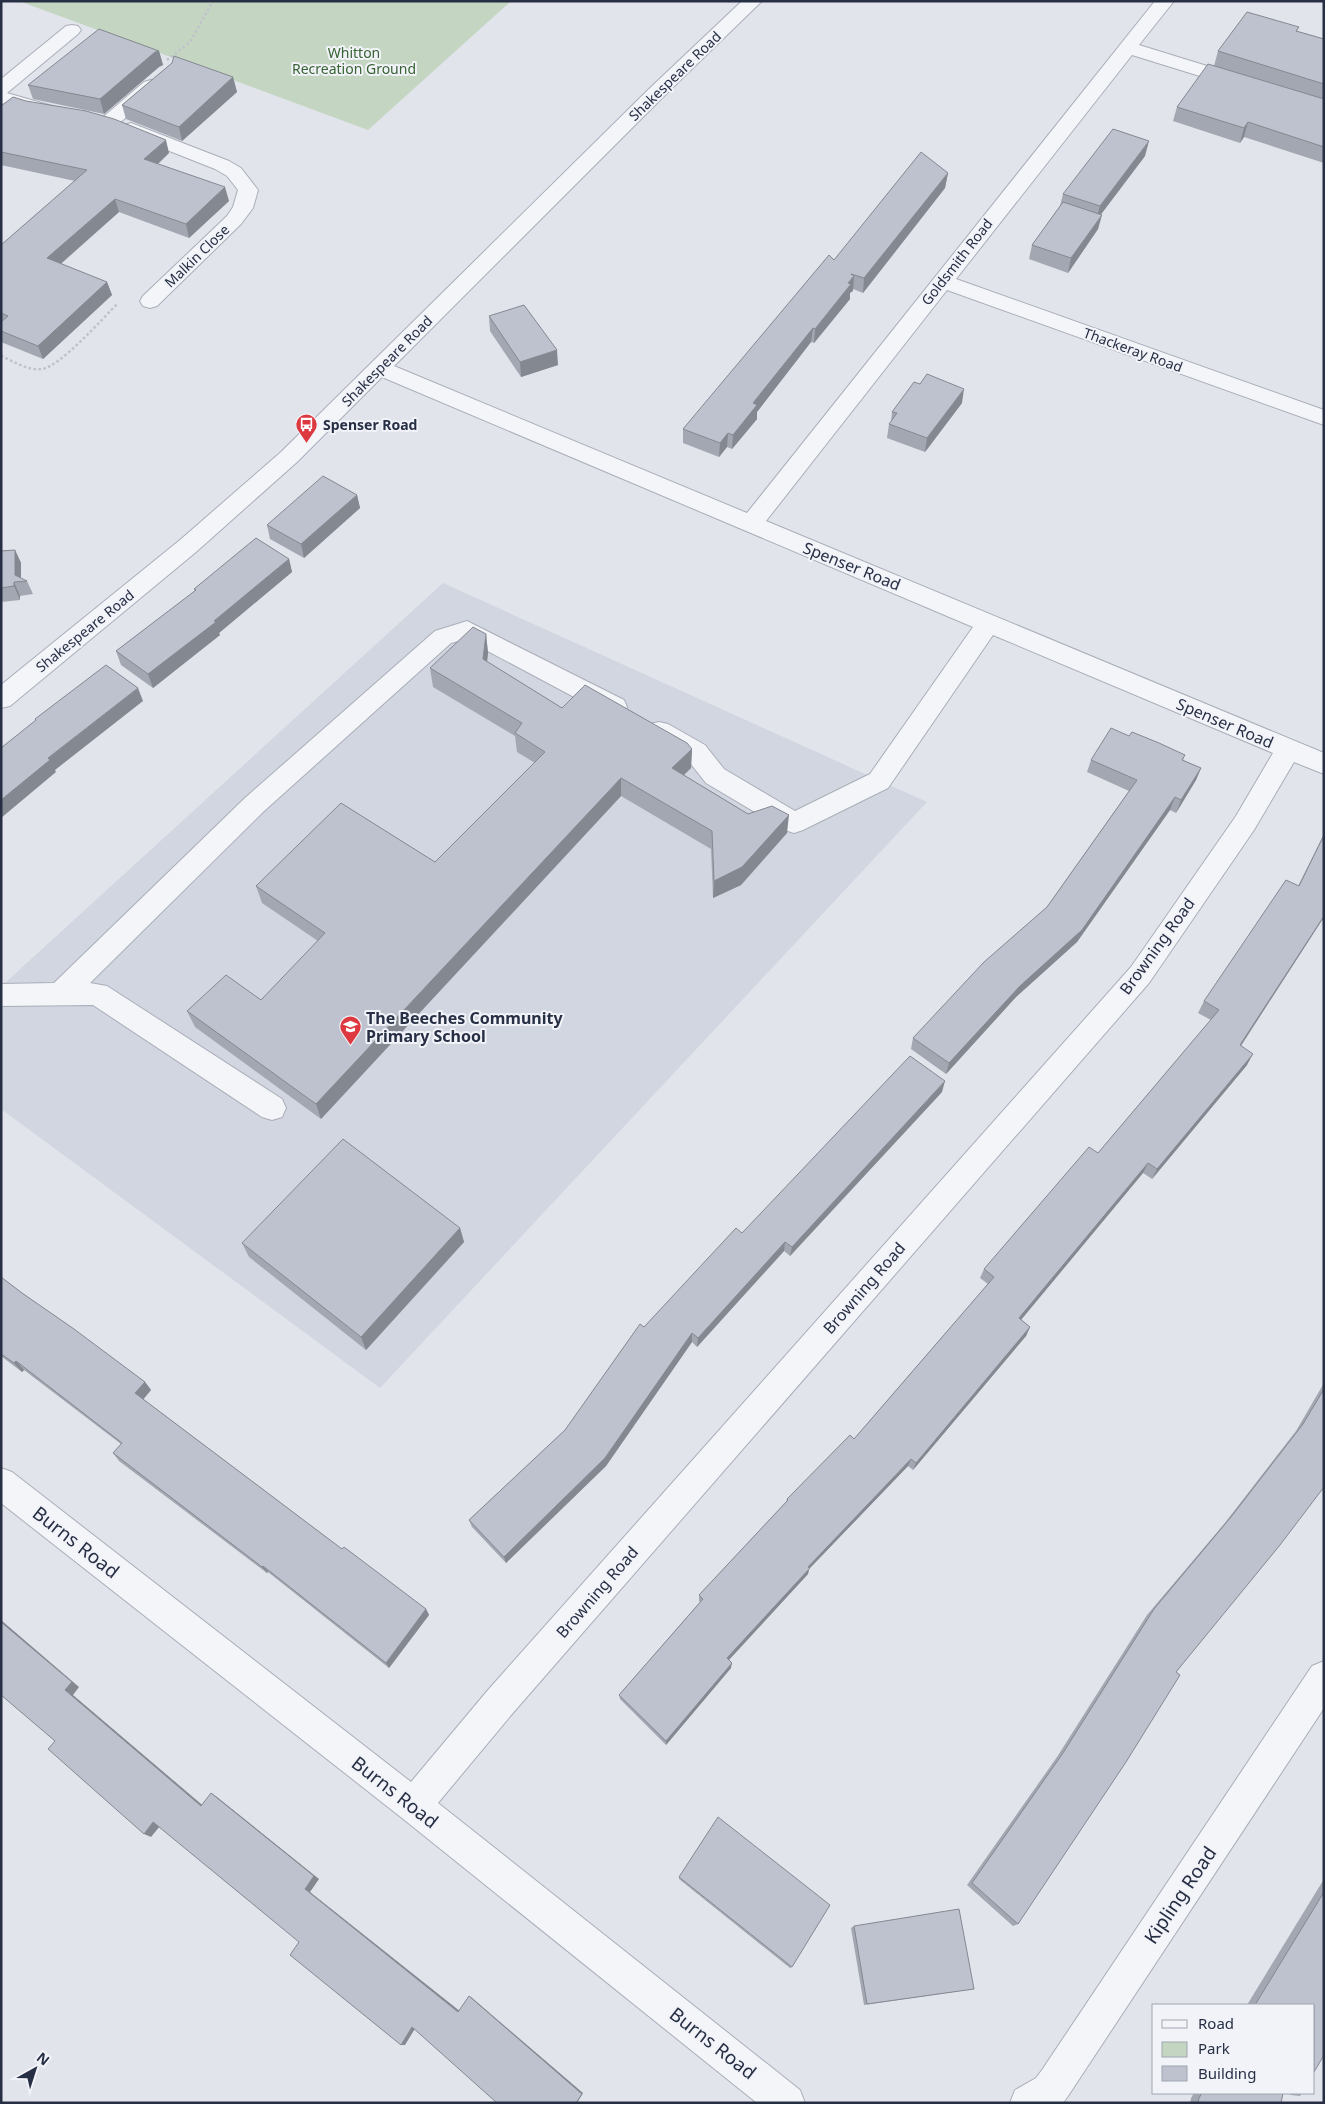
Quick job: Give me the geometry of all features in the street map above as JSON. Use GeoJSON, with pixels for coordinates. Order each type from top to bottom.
{"type":"FeatureCollection","features":[{"type":"Feature","properties":{"kind":"street","name":"Shakespeare Road"},"geometry":{"type":"LineString","coordinates":[[1,699],[188,546],[289,457],[656,93],[753,1]]}},
{"type":"Feature","properties":{"kind":"street","name":"Goldsmith Road"},"geometry":{"type":"LineString","coordinates":[[751,524],[1165,1]]}},
{"type":"Feature","properties":{"kind":"street"},"geometry":{"type":"LineString","coordinates":[[1,89],[72,30]]}},
{"type":"Feature","properties":{"kind":"street"},"geometry":{"type":"LineString","coordinates":[[1129,48],[1251,86]]}},
{"type":"Feature","properties":{"kind":"street","name":"Malkin Close"},"geometry":{"type":"LineString","coordinates":[[150,301],[234,220],[242,208],[248,190],[234,172],[222,165],[100,120],[167,66]]}},
{"type":"Feature","properties":{"kind":"street"},"geometry":{"type":"LineString","coordinates":[[1,97],[31,107],[65,114]]}},
{"type":"Feature","properties":{"kind":"street","name":"Thackeray Road"},"geometry":{"type":"LineString","coordinates":[[942,281],[1324,418]]}},
{"type":"Feature","properties":{"kind":"street","name":"Spenser Road"},"geometry":{"type":"LineString","coordinates":[[380,368],[1324,764]]}},
{"type":"Feature","properties":{"kind":"street"},"geometry":{"type":"LineString","coordinates":[[60,994],[254,806],[443,637],[467,630],[556,674],[696,752],[715,776],[794,824],[879,781],[989,622]]}},
{"type":"Feature","properties":{"kind":"street","name":"Browning Road"},"geometry":{"type":"LineString","coordinates":[[414,1806],[500,1702],[1140,975],[1245,823],[1288,750]]}},
{"type":"Feature","properties":{"kind":"street"},"geometry":{"type":"LineString","coordinates":[[1,995],[97,994],[272,1108]]}},
{"type":"Feature","properties":{"kind":"street","name":"Burns Road"},"geometry":{"type":"LineString","coordinates":[[1,1483],[414,1806],[787,2103]]}},
{"type":"Feature","properties":{"kind":"street","name":"Kipling Road"},"geometry":{"type":"LineString","coordinates":[[1028,2103],[1049,2091],[1055,2084],[1324,1678]]}},
{"type":"Feature","properties":{"kind":"path"},"geometry":{"type":"LineString","coordinates":[[167,66],[190,42],[213,1]]}},
{"type":"Feature","properties":{"kind":"path","name":"Malkin Close"},"geometry":{"type":"LineString","coordinates":[[1,356],[29,367],[44,369],[58,361],[122,300],[150,301]]}},
{"type":"Feature","properties":{"kind":"shaded area","name":"The Beeches Community Primary School"},"geometry":{"type":"Polygon","coordinates":[[[443,583],[927,802],[380,1388],[1,1109],[1,983],[6,982],[443,583]]]}},
{"type":"Feature","properties":{"kind":"green space","name":"Whitton Recreation Ground"},"geometry":{"type":"Polygon","coordinates":[[[19,1],[511,1],[368,130],[19,1]]]}},
{"type":"Feature","properties":{"kind":"building"},"geometry":{"type":"Polygon","coordinates":[[[1247,12],[1299,27],[1296,31],[1324,39],[1324,84],[1218,51],[1247,12]]]}},
{"type":"Feature","properties":{"kind":"building"},"geometry":{"type":"Polygon","coordinates":[[[99,29],[159,51],[155,52],[100,99],[28,85],[99,29]]]}},
{"type":"Feature","properties":{"kind":"building"},"geometry":{"type":"Polygon","coordinates":[[[174,56],[233,77],[179,127],[122,105],[172,63],[174,56]]]}},
{"type":"Feature","properties":{"kind":"building"},"geometry":{"type":"Polygon","coordinates":[[[1208,64],[1324,99],[1324,147],[1248,122],[1244,128],[1177,107],[1208,64]]]}},
{"type":"Feature","properties":{"kind":"building"},"geometry":{"type":"Polygon","coordinates":[[[13,97],[86,111],[114,119],[166,140],[144,159],[225,187],[186,224],[115,199],[47,258],[107,282],[38,346],[1,331],[1,322],[8,316],[1,313],[1,245],[87,170],[1,152],[1,106],[13,97]]]}},
{"type":"Feature","properties":{"kind":"building"},"geometry":{"type":"Polygon","coordinates":[[[1113,129],[1149,141],[1100,206],[1063,194],[1113,129]]]}},
{"type":"Feature","properties":{"kind":"building"},"geometry":{"type":"Polygon","coordinates":[[[921,152],[948,173],[864,278],[851,274],[854,276],[848,283],[851,284],[753,403],[757,405],[733,435],[728,433],[720,443],[683,429],[829,255],[834,260],[921,152]]]}},
{"type":"Feature","properties":{"kind":"building"},"geometry":{"type":"Polygon","coordinates":[[[1063,202],[1102,215],[1071,258],[1032,245],[1063,202]]]}},
{"type":"Feature","properties":{"kind":"building"},"geometry":{"type":"Polygon","coordinates":[[[524,305],[557,350],[520,362],[489,316],[524,305]]]}},
{"type":"Feature","properties":{"kind":"building"},"geometry":{"type":"Polygon","coordinates":[[[927,374],[964,389],[927,438],[889,424],[897,413],[892,412],[914,382],[920,384],[927,374]]]}},
{"type":"Feature","properties":{"kind":"building"},"geometry":{"type":"Polygon","coordinates":[[[323,476],[357,495],[301,544],[267,525],[323,476]]]}},
{"type":"Feature","properties":{"kind":"building"},"geometry":{"type":"Polygon","coordinates":[[[256,538],[289,559],[214,621],[216,622],[148,674],[116,651],[196,590],[194,589],[256,538]]]}},
{"type":"Feature","properties":{"kind":"building"},"geometry":{"type":"Polygon","coordinates":[[[15,550],[15,575],[27,581],[14,582],[14,586],[1,588],[1,551],[15,550]]]}},
{"type":"Feature","properties":{"kind":"building"},"geometry":{"type":"Polygon","coordinates":[[[473,627],[486,634],[483,659],[562,708],[585,685],[687,743],[692,749],[672,768],[748,814],[772,806],[789,815],[742,867],[714,881],[712,831],[621,778],[316,1104],[187,1011],[226,975],[261,1000],[325,933],[256,886],[341,803],[435,862],[545,752],[515,733],[522,723],[430,668],[473,627]]]}},
{"type":"Feature","properties":{"kind":"building"},"geometry":{"type":"Polygon","coordinates":[[[106,665],[138,688],[48,758],[50,760],[1,800],[1,748],[35,719],[106,665]]]}},
{"type":"Feature","properties":{"kind":"building"},"geometry":{"type":"Polygon","coordinates":[[[1111,728],[1129,736],[1132,732],[1159,743],[1185,755],[1182,760],[1201,768],[1181,800],[1175,797],[1082,930],[1020,986],[949,1063],[913,1038],[984,962],[1047,907],[1137,780],[1091,760],[1111,728]]]}},
{"type":"Feature","properties":{"kind":"building"},"geometry":{"type":"Polygon","coordinates":[[[1324,835],[1324,916],[1240,1045],[1253,1054],[1157,1169],[1148,1163],[1019,1318],[1030,1327],[916,1463],[911,1459],[808,1567],[810,1568],[727,1658],[732,1663],[666,1741],[619,1695],[703,1599],[699,1595],[787,1499],[850,1435],[854,1439],[994,1277],[984,1269],[1089,1147],[1098,1153],[1219,1010],[1204,1001],[1286,880],[1299,886],[1324,835]]]}},
{"type":"Feature","properties":{"kind":"building"},"geometry":{"type":"Polygon","coordinates":[[[910,1056],[945,1081],[792,1247],[785,1242],[698,1338],[692,1333],[605,1458],[504,1557],[469,1520],[565,1430],[640,1324],[644,1327],[736,1228],[742,1233],[910,1056]]]}},
{"type":"Feature","properties":{"kind":"building"},"geometry":{"type":"Polygon","coordinates":[[[343,1139],[460,1228],[361,1337],[242,1243],[343,1139]]]}},
{"type":"Feature","properties":{"kind":"building"},"geometry":{"type":"Polygon","coordinates":[[[1,1277],[145,1382],[135,1393],[342,1549],[344,1547],[426,1609],[386,1663],[263,1566],[113,1453],[122,1443],[16,1361],[14,1363],[1,1354],[1,1277]]]}},
{"type":"Feature","properties":{"kind":"building"},"geometry":{"type":"Polygon","coordinates":[[[1324,1389],[1324,1487],[1280,1545],[1176,1672],[1180,1675],[1126,1762],[1018,1924],[972,1883],[1063,1753],[1154,1609],[1231,1517],[1303,1424],[1324,1389]]]}},
{"type":"Feature","properties":{"kind":"building"},"geometry":{"type":"Polygon","coordinates":[[[1,1622],[72,1682],[65,1690],[201,1806],[211,1793],[314,1876],[305,1889],[458,2012],[469,1996],[582,2094],[576,2103],[497,2103],[412,2027],[401,2045],[290,1955],[299,1942],[153,1822],[144,1834],[48,1749],[55,1741],[1,1695],[1,1622]]]}},
{"type":"Feature","properties":{"kind":"building"},"geometry":{"type":"Polygon","coordinates":[[[718,1817],[830,1905],[792,1967],[679,1877],[718,1817]]]}},
{"type":"Feature","properties":{"kind":"building"},"geometry":{"type":"Polygon","coordinates":[[[1324,1892],[1324,2055],[1315,2070],[1315,2004],[1256,2004],[1324,1892]]]}},
{"type":"Feature","properties":{"kind":"building"},"geometry":{"type":"Polygon","coordinates":[[[959,1909],[974,1989],[867,2004],[854,1926],[959,1909]]]}},
{"type":"Feature","properties":{"kind":"building"},"geometry":{"type":"Polygon","coordinates":[[[1201,2094],[1283,2094],[1281,2103],[1198,2103],[1201,2094]]]}},
{"type":"Feature","properties":{"kind":"place","name":"Spenser Road"},"geometry":{"type":"Point","coordinates":[307,444]}},
{"type":"Feature","properties":{"kind":"place","name":"The Beeches Community Primary School"},"geometry":{"type":"Point","coordinates":[350,1046]}}]}
